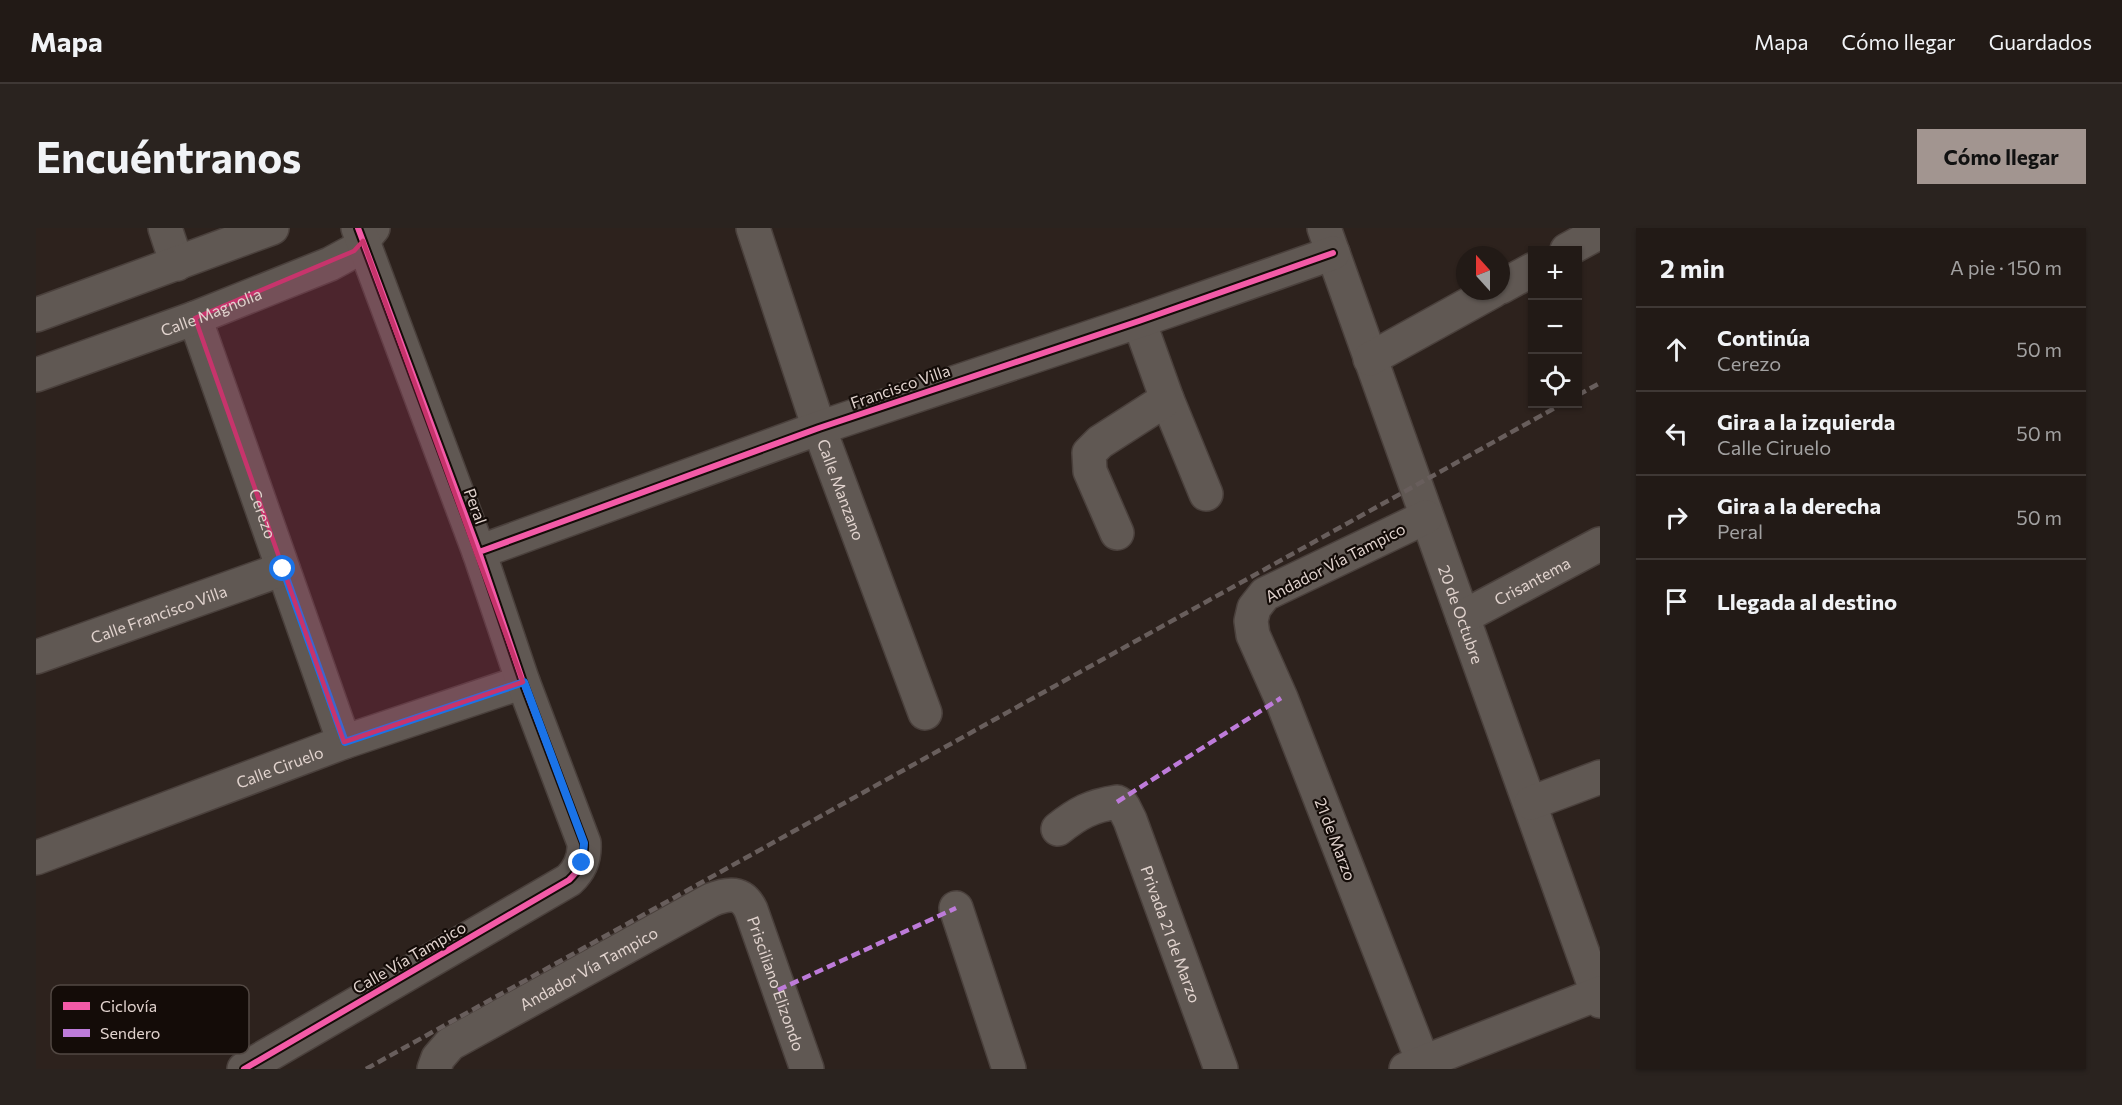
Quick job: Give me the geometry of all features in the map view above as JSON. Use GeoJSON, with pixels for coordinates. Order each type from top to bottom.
{"type":"FeatureCollection","features":[{"type":"Feature","properties":{"kind":"street"},"geometry":{"type":"LineString","coordinates":[[165,228],[177,264]]}},
{"type":"Feature","properties":{"kind":"street"},"geometry":{"type":"LineString","coordinates":[[36,315],[272,228]]}},
{"type":"Feature","properties":{"kind":"street","name":"Calle Manzano"},"geometry":{"type":"LineString","coordinates":[[753,228],[819,428],[925,713]]}},
{"type":"Feature","properties":{"kind":"street","name":"Calle Magnolia"},"geometry":{"type":"LineString","coordinates":[[36,375],[195,318],[330,264],[354,251],[364,232]]}},
{"type":"Feature","properties":{"kind":"street","name":"Peral"},"geometry":{"type":"LineString","coordinates":[[364,232],[524,682],[584,843],[582,863]]}},
{"type":"Feature","properties":{"kind":"street"},"geometry":{"type":"LineString","coordinates":[[1574,246],[1600,232]]}},
{"type":"Feature","properties":{"kind":"street","name":"Francisco Villa"},"geometry":{"type":"LineString","coordinates":[[479,552],[819,428],[1139,321],[1328,240]]}},
{"type":"Feature","properties":{"kind":"street","name":"20 de Octubre"},"geometry":{"type":"LineString","coordinates":[[1328,240],[1599,996]]}},
{"type":"Feature","properties":{"kind":"street"},"geometry":{"type":"LineString","coordinates":[[1510,282],[1528,273]]}},
{"type":"Feature","properties":{"kind":"street"},"geometry":{"type":"LineString","coordinates":[[1370,359],[1478,300]]}},
{"type":"Feature","properties":{"kind":"street","name":"Cerezo"},"geometry":{"type":"LineString","coordinates":[[195,318],[345,742]]}},
{"type":"Feature","properties":{"kind":"street"},"geometry":{"type":"LineString","coordinates":[[1139,321],[1167,399],[1206,494]]}},
{"type":"Feature","properties":{"kind":"street"},"geometry":{"type":"LineString","coordinates":[[1117,533],[1090,471],[1089,453],[1100,442],[1167,399]]}},
{"type":"Feature","properties":{"kind":"street","name":"Andador Vía Tampico"},"geometry":{"type":"LineString","coordinates":[[1252,615],[1265,594],[1426,517]]}},
{"type":"Feature","properties":{"kind":"street","name":"Crisantema"},"geometry":{"type":"LineString","coordinates":[[1463,617],[1600,544]]}},
{"type":"Feature","properties":{"kind":"street","name":"Calle Francisco Villa"},"geometry":{"type":"LineString","coordinates":[[36,657],[283,569]]}},
{"type":"Feature","properties":{"kind":"street","name":"21 de Marzo"},"geometry":{"type":"LineString","coordinates":[[1252,615],[1253,635],[1281,698],[1414,1066]]}},
{"type":"Feature","properties":{"kind":"street","name":"Calle Ciruelo"},"geometry":{"type":"LineString","coordinates":[[36,858],[345,742],[524,682]]}},
{"type":"Feature","properties":{"kind":"street"},"geometry":{"type":"LineString","coordinates":[[1531,803],[1600,777]]}},
{"type":"Feature","properties":{"kind":"street","name":"Privada 21 de Marzo"},"geometry":{"type":"LineString","coordinates":[[1058,829],[1083,811],[1095,806],[1117,802],[1123,806],[1221,1069]]}},
{"type":"Feature","properties":{"kind":"street","name":"Calle Vía Tampico"},"geometry":{"type":"LineString","coordinates":[[244,1069],[569,880],[576,874],[582,863]]}},
{"type":"Feature","properties":{"kind":"street","name":"Andador Vía Tampico"},"geometry":{"type":"LineString","coordinates":[[436,1063],[450,1044],[711,900],[724,895],[736,895],[743,898]]}},
{"type":"Feature","properties":{"kind":"street","name":"Prisciliano Elizondo"},"geometry":{"type":"LineString","coordinates":[[743,898],[751,910],[807,1069]]}},
{"type":"Feature","properties":{"kind":"street"},"geometry":{"type":"LineString","coordinates":[[956,908],[1009,1069]]}},
{"type":"Feature","properties":{"kind":"street"},"geometry":{"type":"LineString","coordinates":[[1414,1066],[1599,996]]}},
{"type":"Feature","properties":{"kind":"highlighted area"},"geometry":{"type":"Polygon","coordinates":[[[363,241],[523,682],[344,742],[195,318],[354,251],[363,241]]]}},
{"type":"Feature","properties":{"kind":"railway"},"geometry":{"type":"LineString","coordinates":[[1582,393],[1600,383]]}},
{"type":"Feature","properties":{"kind":"railway"},"geometry":{"type":"LineString","coordinates":[[366,1069],[1555,408]]}},
{"type":"Feature","properties":{"kind":"marked path"},"geometry":{"type":"LineString","coordinates":[[1117,802],[1281,698]]}},
{"type":"Feature","properties":{"kind":"marked path"},"geometry":{"type":"LineString","coordinates":[[778,990],[956,908]]}},
{"type":"Feature","properties":{"kind":"cycle path"},"geometry":{"type":"LineString","coordinates":[[244,1069],[569,880],[579,868],[584,854],[584,843],[523,682],[479,552],[358,228]]}},
{"type":"Feature","properties":{"kind":"cycle path"},"geometry":{"type":"LineString","coordinates":[[479,552],[819,428],[1139,321],[1333,253]]}},
{"type":"Feature","properties":{"kind":"route"},"geometry":{"type":"LineString","coordinates":[[283,569],[345,742],[524,682],[584,843],[582,863]]}}]}
